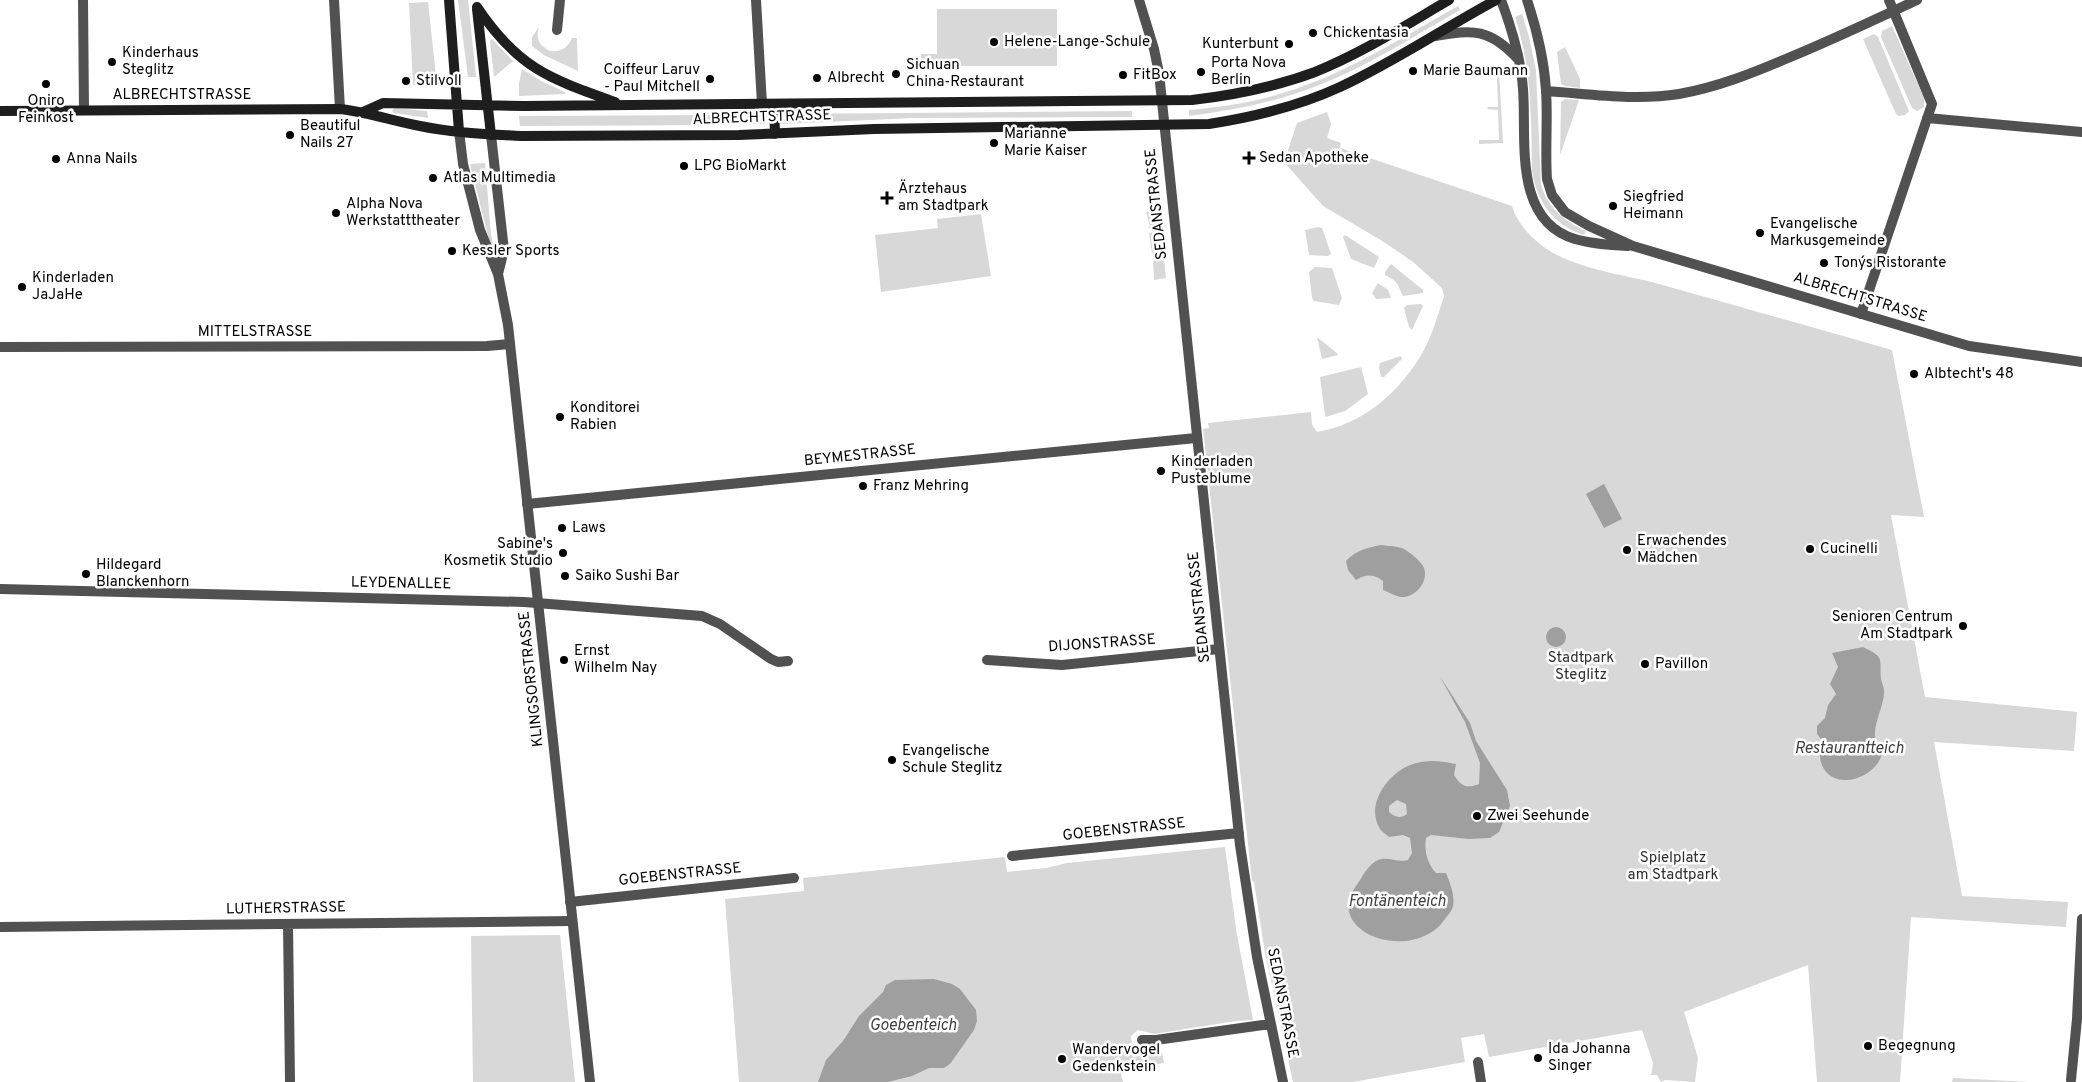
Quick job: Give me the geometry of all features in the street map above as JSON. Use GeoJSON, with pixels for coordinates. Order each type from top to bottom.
{"type":"FeatureCollection","features":[{"type":"Feature","properties":{"kind":"main road"},"geometry":{"type":"LineString","coordinates":[[449,0],[459,131]]}},
{"type":"Feature","properties":{"kind":"main road","name":"ALBRECHTSTRASSE"},"geometry":{"type":"LineString","coordinates":[[364,112],[383,103],[623,105],[1162,101],[1226,96],[1273,86],[1344,59],[1449,0]]}},
{"type":"Feature","properties":{"kind":"main road","name":"ALBRECHTSTRASSE"},"geometry":{"type":"LineString","coordinates":[[0,111],[340,109],[364,112],[415,125],[491,135],[775,134],[874,128],[1209,124],[1241,119],[1292,105],[1340,87],[1496,0]]}},
{"type":"Feature","properties":{"kind":"main road"},"geometry":{"type":"LineString","coordinates":[[477,3],[491,135]]}},
{"type":"Feature","properties":{"kind":"main road"},"geometry":{"type":"LineString","coordinates":[[477,3],[489,24],[512,52],[530,66],[567,85],[623,105]]}},
{"type":"Feature","properties":{"kind":"main road"},"geometry":{"type":"LineString","coordinates":[[774,104],[775,134]]}},
{"type":"Feature","properties":{"kind":"street"},"geometry":{"type":"LineString","coordinates":[[83,0],[84,110]]}},
{"type":"Feature","properties":{"kind":"street"},"geometry":{"type":"LineString","coordinates":[[334,0],[340,109]]}},
{"type":"Feature","properties":{"kind":"street"},"geometry":{"type":"LineString","coordinates":[[557,30],[561,7],[560,0]]}},
{"type":"Feature","properties":{"kind":"street"},"geometry":{"type":"LineString","coordinates":[[756,0],[762,104]]}},
{"type":"Feature","properties":{"kind":"street","name":"SEDANSTRASSE"},"geometry":{"type":"LineString","coordinates":[[1139,0],[1154,49],[1162,101],[1239,833],[1252,925],[1270,1024],[1283,1082]]}},
{"type":"Feature","properties":{"kind":"street"},"geometry":{"type":"LineString","coordinates":[[1501,0],[1520,60],[1523,91],[1525,170],[1532,198],[1542,215],[1564,234],[1587,242],[1633,246]]}},
{"type":"Feature","properties":{"kind":"street"},"geometry":{"type":"LineString","coordinates":[[1527,0],[1540,42],[1546,91],[1547,179],[1552,195],[1562,208],[1574,218],[1633,246]]}},
{"type":"Feature","properties":{"kind":"street"},"geometry":{"type":"LineString","coordinates":[[1861,314],[1932,104],[1889,0]]}},
{"type":"Feature","properties":{"kind":"street"},"geometry":{"type":"LineString","coordinates":[[1546,91],[1630,97],[1678,94],[1710,87],[1757,71],[1894,12],[1917,0]]}},
{"type":"Feature","properties":{"kind":"street"},"geometry":{"type":"LineString","coordinates":[[1429,38],[1463,32],[1476,32],[1503,43],[1520,60]]}},
{"type":"Feature","properties":{"kind":"street"},"geometry":{"type":"LineString","coordinates":[[1928,118],[2082,132]]}},
{"type":"Feature","properties":{"kind":"street","name":"KLINGSORSTRASSE"},"geometry":{"type":"LineString","coordinates":[[459,131],[463,164],[480,230],[498,274],[510,344],[590,1082]]}},
{"type":"Feature","properties":{"kind":"street","name":"KLINGSORSTRASSE"},"geometry":{"type":"LineString","coordinates":[[491,135],[504,250],[498,274]]}},
{"type":"Feature","properties":{"kind":"street","name":"ALBRECHTSTRASSE"},"geometry":{"type":"LineString","coordinates":[[1633,246],[1970,346],[2082,362]]}},
{"type":"Feature","properties":{"kind":"street","name":"MITTELSTRASSE"},"geometry":{"type":"LineString","coordinates":[[0,347],[487,346],[510,344]]}},
{"type":"Feature","properties":{"kind":"street","name":"BEYMESTRASSE"},"geometry":{"type":"LineString","coordinates":[[527,504],[1196,438]]}},
{"type":"Feature","properties":{"kind":"street","name":"LEYDENALLEE"},"geometry":{"type":"LineString","coordinates":[[0,589],[538,602],[702,616],[720,624],[772,659],[778,662],[788,661]]}},
{"type":"Feature","properties":{"kind":"street","name":"DIJONSTRASSE"},"geometry":{"type":"LineString","coordinates":[[987,660],[1062,665],[1219,649]]}},
{"type":"Feature","properties":{"kind":"street","name":"GOEBENSTRASSE"},"geometry":{"type":"LineString","coordinates":[[1012,856],[1239,833]]}},
{"type":"Feature","properties":{"kind":"street","name":"GOEBENSTRASSE"},"geometry":{"type":"LineString","coordinates":[[570,902],[794,878]]}},
{"type":"Feature","properties":{"kind":"street"},"geometry":{"type":"LineString","coordinates":[[2069,1081],[2079,1024],[2082,919]]}},
{"type":"Feature","properties":{"kind":"street","name":"LUTHERSTRASSE"},"geometry":{"type":"LineString","coordinates":[[0,927],[572,921]]}},
{"type":"Feature","properties":{"kind":"street"},"geometry":{"type":"LineString","coordinates":[[288,924],[290,1082]]}},
{"type":"Feature","properties":{"kind":"street"},"geometry":{"type":"LineString","coordinates":[[1142,1040],[1156,1040],[1270,1024]]}},
{"type":"Feature","properties":{"kind":"street"},"geometry":{"type":"LineString","coordinates":[[1478,1062],[1481,1082]]}},
{"type":"Feature","properties":{"kind":"street"},"geometry":{"type":"LineString","coordinates":[[2069,1081],[2082,1075]]}},
{"type":"Feature","properties":{"kind":"green space"},"geometry":{"type":"Polygon","coordinates":[[[458,0],[468,0],[476,77],[468,77],[458,0]]]}},
{"type":"Feature","properties":{"kind":"green space"},"geometry":{"type":"Polygon","coordinates":[[[428,2],[436,76],[427,86],[413,85],[409,3],[428,2]]]}},
{"type":"Feature","properties":{"kind":"green space"},"geometry":{"type":"Polygon","coordinates":[[[1458,6],[1460,10],[1391,50],[1319,85],[1255,105],[1189,116],[1189,110],[1225,106],[1260,99],[1283,93],[1329,76],[1351,66],[1458,6]]]}},
{"type":"Feature","properties":{"kind":"green space"},"geometry":{"type":"Polygon","coordinates":[[[937,9],[1057,9],[1057,66],[921,66],[921,54],[937,54],[937,9]]]}},
{"type":"Feature","properties":{"kind":"green space"},"geometry":{"type":"Polygon","coordinates":[[[1522,14],[1536,70],[1541,185],[1548,200],[1558,213],[1586,231],[1584,235],[1573,231],[1555,219],[1542,202],[1534,182],[1528,74],[1521,36],[1515,17],[1522,14]]]}},
{"type":"Feature","properties":{"kind":"green space"},"geometry":{"type":"Polygon","coordinates":[[[1892,26],[1924,98],[1924,107],[1917,111],[1912,108],[1881,37],[1882,31],[1892,26]]]}},
{"type":"Feature","properties":{"kind":"green space"},"geometry":{"type":"Polygon","coordinates":[[[539,27],[539,41],[550,51],[564,49],[572,38],[577,38],[578,71],[544,55],[532,46],[532,37],[539,27]]]}},
{"type":"Feature","properties":{"kind":"green space"},"geometry":{"type":"Polygon","coordinates":[[[1874,34],[1878,37],[1909,111],[1905,115],[1899,116],[1896,114],[1863,39],[1874,34]]]}},
{"type":"Feature","properties":{"kind":"green space"},"geometry":{"type":"Polygon","coordinates":[[[492,39],[513,61],[494,77],[490,41],[492,39]]]}},
{"type":"Feature","properties":{"kind":"green space"},"geometry":{"type":"Polygon","coordinates":[[[1565,47],[1580,79],[1580,88],[1561,84],[1557,52],[1565,47]]]}},
{"type":"Feature","properties":{"kind":"green space"},"geometry":{"type":"Polygon","coordinates":[[[522,69],[541,81],[565,92],[565,94],[519,96],[522,69]]]}},
{"type":"Feature","properties":{"kind":"green space"},"geometry":{"type":"Polygon","coordinates":[[[1499,70],[1503,143],[1479,144],[1479,140],[1499,140],[1498,110],[1487,109],[1488,107],[1498,107],[1497,77],[1487,77],[1487,75],[1499,70]]]}},
{"type":"Feature","properties":{"kind":"green space"},"geometry":{"type":"Polygon","coordinates":[[[1565,99],[1579,100],[1560,155],[1561,102],[1565,99]]]}},
{"type":"Feature","properties":{"kind":"green space"},"geometry":{"type":"Polygon","coordinates":[[[394,108],[427,111],[428,118],[394,113],[392,111],[394,108]]]}},
{"type":"Feature","properties":{"kind":"green space"},"geometry":{"type":"Polygon","coordinates":[[[1132,111],[1132,117],[914,118],[779,123],[780,116],[784,114],[1132,111]]]}},
{"type":"Feature","properties":{"kind":"green space","name":"Stadtpark Steglitz"},"geometry":{"type":"Polygon","coordinates":[[[1327,112],[1331,124],[1327,138],[1341,143],[1340,148],[1512,206],[1519,221],[1530,235],[1557,255],[1595,269],[1659,284],[1892,350],[1924,517],[1891,515],[1925,697],[2077,712],[2074,751],[1934,742],[1962,896],[2068,902],[2066,927],[1911,917],[1900,1082],[1817,1082],[1808,965],[1684,1012],[1698,1058],[1695,1082],[1665,1080],[1661,1082],[1657,1075],[1651,1075],[1653,1063],[1642,1030],[1489,1057],[1484,1034],[1461,1038],[1465,1062],[1353,1082],[1293,1082],[1265,953],[1254,882],[1252,881],[1203,429],[1209,428],[1208,423],[1311,412],[1312,425],[1317,432],[1350,422],[1365,414],[1393,392],[1415,365],[1430,337],[1444,296],[1442,288],[1413,262],[1384,242],[1323,206],[1284,162],[1297,123],[1327,112]]]}},
{"type":"Feature","properties":{"kind":"green space"},"geometry":{"type":"Polygon","coordinates":[[[746,114],[766,114],[769,118],[764,124],[746,124],[746,114]]]}},
{"type":"Feature","properties":{"kind":"green space"},"geometry":{"type":"Polygon","coordinates":[[[733,115],[733,125],[520,126],[519,116],[733,115]]]}},
{"type":"Feature","properties":{"kind":"green space"},"geometry":{"type":"Polygon","coordinates":[[[485,163],[491,234],[494,248],[492,250],[470,164],[485,163]]]}},
{"type":"Feature","properties":{"kind":"green space"},"geometry":{"type":"Polygon","coordinates":[[[1158,210],[1160,227],[1148,228],[1150,226],[1146,212],[1158,210]]]}},
{"type":"Feature","properties":{"kind":"green space"},"geometry":{"type":"Polygon","coordinates":[[[981,214],[991,276],[881,292],[875,235],[938,228],[937,219],[981,214]]]}},
{"type":"Feature","properties":{"kind":"green space"},"geometry":{"type":"Polygon","coordinates":[[[1322,228],[1331,254],[1328,256],[1309,255],[1305,230],[1322,228]]]}},
{"type":"Feature","properties":{"kind":"green space"},"geometry":{"type":"Polygon","coordinates":[[[1161,232],[1163,252],[1152,253],[1149,233],[1161,232]]]}},
{"type":"Feature","properties":{"kind":"green space"},"geometry":{"type":"Polygon","coordinates":[[[1345,235],[1379,257],[1374,268],[1351,259],[1343,237],[1345,235]]]}},
{"type":"Feature","properties":{"kind":"green space"},"geometry":{"type":"Polygon","coordinates":[[[1164,260],[1166,278],[1154,280],[1153,261],[1164,260]]]}},
{"type":"Feature","properties":{"kind":"green space"},"geometry":{"type":"Polygon","coordinates":[[[1391,264],[1423,290],[1423,293],[1403,296],[1395,282],[1385,275],[1391,264]]]}},
{"type":"Feature","properties":{"kind":"green space"},"geometry":{"type":"Polygon","coordinates":[[[1315,267],[1332,268],[1342,298],[1339,305],[1314,301],[1312,298],[1309,272],[1315,267]]]}},
{"type":"Feature","properties":{"kind":"green space"},"geometry":{"type":"Polygon","coordinates":[[[1378,283],[1388,290],[1391,298],[1376,299],[1372,293],[1378,283]]]}},
{"type":"Feature","properties":{"kind":"green space"},"geometry":{"type":"Polygon","coordinates":[[[1421,304],[1423,306],[1412,330],[1409,327],[1404,308],[1407,305],[1421,304]]]}},
{"type":"Feature","properties":{"kind":"green space"},"geometry":{"type":"Polygon","coordinates":[[[1317,337],[1338,354],[1338,355],[1322,359],[1317,337]]]}},
{"type":"Feature","properties":{"kind":"green space"},"geometry":{"type":"Polygon","coordinates":[[[1401,356],[1402,359],[1384,377],[1381,377],[1380,363],[1401,356]]]}},
{"type":"Feature","properties":{"kind":"green space"},"geometry":{"type":"Polygon","coordinates":[[[1361,367],[1368,394],[1345,411],[1326,417],[1320,377],[1361,367]]]}},
{"type":"Feature","properties":{"kind":"green space"},"geometry":{"type":"Polygon","coordinates":[[[1225,847],[1236,929],[1253,1020],[1154,1034],[1138,1030],[1131,1036],[1133,1057],[1162,1052],[1164,1063],[1120,1071],[1123,1082],[739,1082],[725,899],[804,891],[803,878],[1005,857],[1007,872],[1046,868],[1067,863],[1225,847]]]}},
{"type":"Feature","properties":{"kind":"green space"},"geometry":{"type":"Polygon","coordinates":[[[560,935],[575,1082],[473,1082],[471,936],[560,935]]]}},
{"type":"Feature","properties":{"kind":"green space"},"geometry":{"type":"Polygon","coordinates":[[[1953,1078],[2030,1082],[1952,1082],[1953,1078]]]}},
{"type":"Feature","properties":{"kind":"water"},"geometry":{"type":"Polygon","coordinates":[[[1604,484],[1622,519],[1604,528],[1586,494],[1604,484]]]}},
{"type":"Feature","properties":{"kind":"water"},"geometry":{"type":"Polygon","coordinates":[[[1381,545],[1404,549],[1421,563],[1425,573],[1424,579],[1423,584],[1416,592],[1406,597],[1396,596],[1383,590],[1383,581],[1373,576],[1356,580],[1348,570],[1346,561],[1354,554],[1366,548],[1381,545]]]}},
{"type":"Feature","properties":{"kind":"water"},"geometry":{"type":"Polygon","coordinates":[[[1556,627],[1563,630],[1566,637],[1563,644],[1556,647],[1549,644],[1546,637],[1549,630],[1556,627]]]}},
{"type":"Feature","properties":{"kind":"water","name":"Restaurantteich"},"geometry":{"type":"Polygon","coordinates":[[[1863,647],[1880,659],[1884,692],[1875,736],[1881,751],[1881,757],[1868,773],[1861,777],[1844,780],[1837,779],[1830,775],[1822,765],[1820,754],[1821,739],[1817,734],[1817,726],[1825,718],[1828,705],[1836,694],[1830,684],[1838,667],[1832,653],[1863,647]]]}},
{"type":"Feature","properties":{"kind":"water","name":"Fontänenteich"},"geometry":{"type":"Polygon","coordinates":[[[1439,675],[1470,723],[1476,741],[1507,790],[1510,806],[1499,832],[1490,838],[1469,839],[1431,835],[1426,838],[1425,848],[1430,865],[1436,873],[1446,873],[1452,889],[1452,910],[1431,933],[1413,940],[1394,941],[1376,937],[1361,929],[1351,917],[1349,903],[1356,886],[1374,862],[1381,859],[1408,860],[1412,853],[1410,838],[1403,835],[1389,837],[1380,829],[1375,809],[1377,799],[1388,781],[1396,774],[1404,768],[1424,761],[1456,764],[1454,775],[1459,782],[1464,786],[1479,784],[1480,763],[1465,722],[1439,675]],[[1397,800],[1389,806],[1389,812],[1398,817],[1405,816],[1407,814],[1406,804],[1397,800]]]}},
{"type":"Feature","properties":{"kind":"water","name":"Goebenteich"},"geometry":{"type":"Polygon","coordinates":[[[934,979],[952,984],[960,989],[976,1010],[977,1021],[974,1030],[950,1064],[944,1068],[929,1068],[912,1076],[888,1082],[818,1082],[826,1060],[843,1041],[859,1016],[883,992],[886,985],[895,980],[934,979]]]}},
{"type":"Feature","properties":{"kind":"place","name":"Chickentasia"},"geometry":{"type":"Point","coordinates":[1313,33]}},
{"type":"Feature","properties":{"kind":"place","name":"Helene-Lange-Schule"},"geometry":{"type":"Point","coordinates":[994,42]}},
{"type":"Feature","properties":{"kind":"place","name":"Kunterbunt"},"geometry":{"type":"Point","coordinates":[1289,44]}},
{"type":"Feature","properties":{"kind":"place","name":"Kinderhaus Steglitz"},"geometry":{"type":"Point","coordinates":[112,62]}},
{"type":"Feature","properties":{"kind":"place","name":"Marie Baumann"},"geometry":{"type":"Point","coordinates":[1413,71]}},
{"type":"Feature","properties":{"kind":"place","name":"Porta Nova Berlin"},"geometry":{"type":"Point","coordinates":[1201,72]}},
{"type":"Feature","properties":{"kind":"place","name":"Sichuan China-Restaurant"},"geometry":{"type":"Point","coordinates":[896,74]}},
{"type":"Feature","properties":{"kind":"place","name":"FitBox"},"geometry":{"type":"Point","coordinates":[1123,75]}},
{"type":"Feature","properties":{"kind":"place","name":"Albrecht"},"geometry":{"type":"Point","coordinates":[817,78]}},
{"type":"Feature","properties":{"kind":"place","name":"Coiffeur Laruv - Paul Mitchell"},"geometry":{"type":"Point","coordinates":[710,79]}},
{"type":"Feature","properties":{"kind":"place","name":"Stilvoll"},"geometry":{"type":"Point","coordinates":[406,81]}},
{"type":"Feature","properties":{"kind":"place","name":"Oniro Feinkost"},"geometry":{"type":"Point","coordinates":[46,84]}},
{"type":"Feature","properties":{"kind":"place","name":"Beautiful Nails 27"},"geometry":{"type":"Point","coordinates":[290,135]}},
{"type":"Feature","properties":{"kind":"place","name":"Marianne Marie Kaiser"},"geometry":{"type":"Point","coordinates":[994,143]}},
{"type":"Feature","properties":{"kind":"place","name":"Sedan Apotheke"},"geometry":{"type":"Point","coordinates":[1249,158]}},
{"type":"Feature","properties":{"kind":"place","name":"Anna Nails"},"geometry":{"type":"Point","coordinates":[56,159]}},
{"type":"Feature","properties":{"kind":"place","name":"LPG BioMarkt"},"geometry":{"type":"Point","coordinates":[684,166]}},
{"type":"Feature","properties":{"kind":"place","name":"Atlas Multimedia"},"geometry":{"type":"Point","coordinates":[433,178]}},
{"type":"Feature","properties":{"kind":"place","name":"Ärztehaus am Stadtpark"},"geometry":{"type":"Point","coordinates":[887,198]}},
{"type":"Feature","properties":{"kind":"place","name":"Siegfried Heimann"},"geometry":{"type":"Point","coordinates":[1613,206]}},
{"type":"Feature","properties":{"kind":"place","name":"Alpha Nova Werkstatttheater"},"geometry":{"type":"Point","coordinates":[336,213]}},
{"type":"Feature","properties":{"kind":"place","name":"Evangelische Markusgemeinde"},"geometry":{"type":"Point","coordinates":[1760,233]}},
{"type":"Feature","properties":{"kind":"place","name":"Kessler Sports"},"geometry":{"type":"Point","coordinates":[452,251]}},
{"type":"Feature","properties":{"kind":"place","name":"Tony´s Ristorante"},"geometry":{"type":"Point","coordinates":[1824,263]}},
{"type":"Feature","properties":{"kind":"place","name":"Kinderladen JaJaHe"},"geometry":{"type":"Point","coordinates":[22,287]}},
{"type":"Feature","properties":{"kind":"place","name":"Albtecht's 48"},"geometry":{"type":"Point","coordinates":[1914,374]}},
{"type":"Feature","properties":{"kind":"place","name":"Konditorei Rabien"},"geometry":{"type":"Point","coordinates":[560,417]}},
{"type":"Feature","properties":{"kind":"place","name":"Kinderladen Pusteblume"},"geometry":{"type":"Point","coordinates":[1161,471]}},
{"type":"Feature","properties":{"kind":"place","name":"Franz Mehring"},"geometry":{"type":"Point","coordinates":[863,486]}},
{"type":"Feature","properties":{"kind":"place","name":"Laws"},"geometry":{"type":"Point","coordinates":[562,528]}},
{"type":"Feature","properties":{"kind":"place","name":"Cucinelli"},"geometry":{"type":"Point","coordinates":[1810,549]}},
{"type":"Feature","properties":{"kind":"place","name":"Erwachendes Mädchen"},"geometry":{"type":"Point","coordinates":[1627,550]}},
{"type":"Feature","properties":{"kind":"place","name":"Sabine's Kosmetik Studio"},"geometry":{"type":"Point","coordinates":[563,553]}},
{"type":"Feature","properties":{"kind":"place","name":"Hildegard Blanckenhorn"},"geometry":{"type":"Point","coordinates":[86,574]}},
{"type":"Feature","properties":{"kind":"place","name":"Saiko Sushi Bar"},"geometry":{"type":"Point","coordinates":[565,576]}},
{"type":"Feature","properties":{"kind":"place","name":"Senioren Centrum Am Stadtpark"},"geometry":{"type":"Point","coordinates":[1963,626]}},
{"type":"Feature","properties":{"kind":"place","name":"Ernst Wilhelm Nay"},"geometry":{"type":"Point","coordinates":[564,660]}},
{"type":"Feature","properties":{"kind":"place","name":"Pavillon"},"geometry":{"type":"Point","coordinates":[1645,664]}},
{"type":"Feature","properties":{"kind":"place","name":"Evangelische Schule Steglitz"},"geometry":{"type":"Point","coordinates":[892,760]}},
{"type":"Feature","properties":{"kind":"place","name":"Zwei Seehunde"},"geometry":{"type":"Point","coordinates":[1477,816]}},
{"type":"Feature","properties":{"kind":"place","name":"Begegnung"},"geometry":{"type":"Point","coordinates":[1868,1046]}},
{"type":"Feature","properties":{"kind":"place","name":"Ida Johanna Singer"},"geometry":{"type":"Point","coordinates":[1538,1058]}},
{"type":"Feature","properties":{"kind":"place","name":"Wandervogel Gedenkstein"},"geometry":{"type":"Point","coordinates":[1062,1059]}},
{"type":"Feature","properties":{"kind":"park label","name":"Spielplatz am Stadtpark"},"geometry":{"type":"Point","coordinates":[1673,866]}}]}
